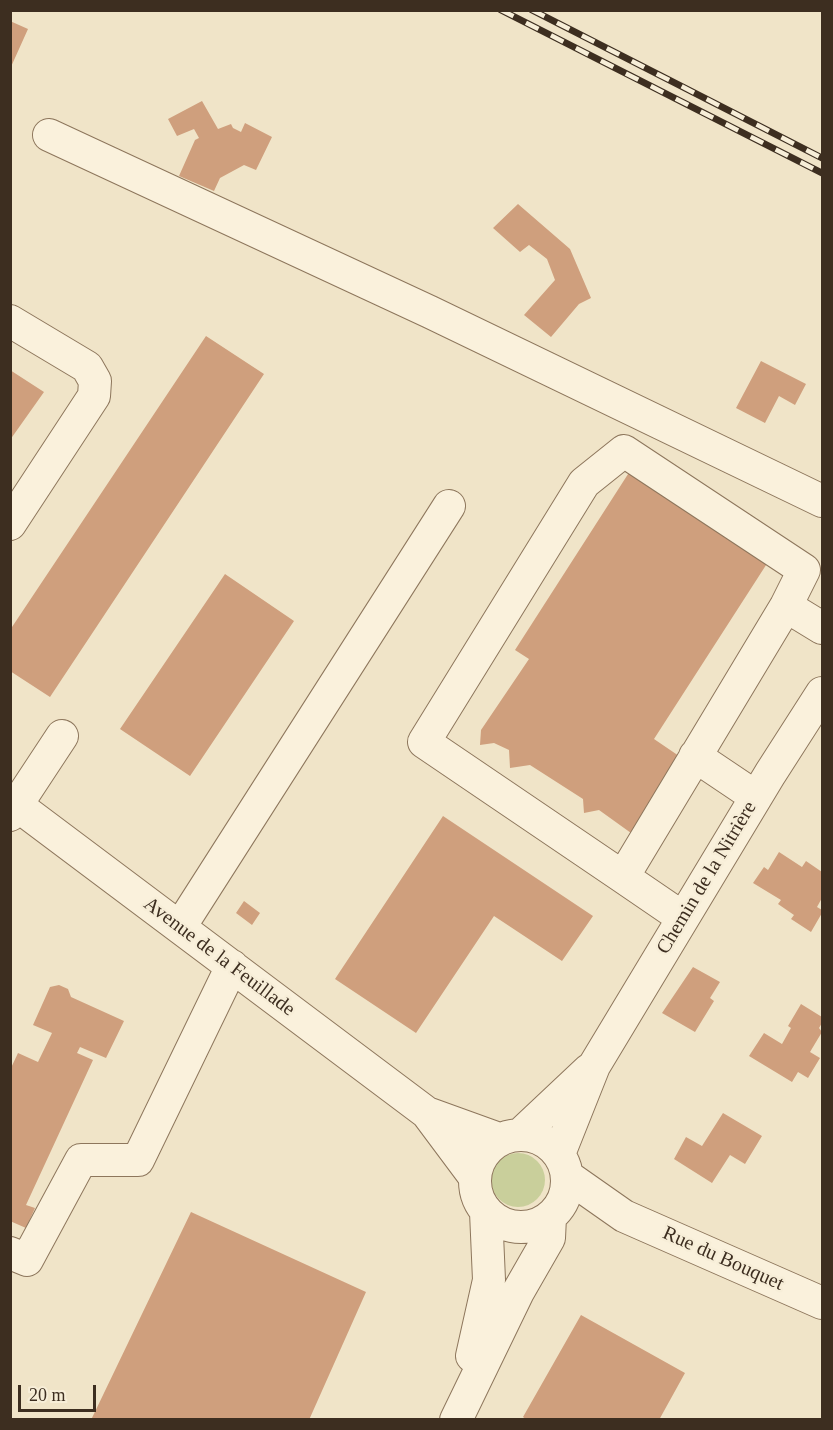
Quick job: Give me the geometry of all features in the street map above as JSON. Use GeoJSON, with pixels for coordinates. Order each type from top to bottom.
{"type":"FeatureCollection","features":[{"type":"Feature","properties":{"kind":"street"},"geometry":{"type":"LineString","coordinates":[[49,135],[430,312],[822,501]]}},
{"type":"Feature","properties":{"kind":"street"},"geometry":{"type":"LineString","coordinates":[[10,321],[87,367],[95,381],[94,396],[10,524]]}},
{"type":"Feature","properties":{"kind":"street"},"geometry":{"type":"LineString","coordinates":[[623,877],[786,606],[804,570],[624,451],[584,483],[424,742],[683,918]]}},
{"type":"Feature","properties":{"kind":"street"},"geometry":{"type":"LineString","coordinates":[[180,927],[449,506]]}},
{"type":"Feature","properties":{"kind":"street"},"geometry":{"type":"LineString","coordinates":[[786,606],[822,628]]}},
{"type":"Feature","properties":{"kind":"street","name":"Chemin de la Nitrière"},"geometry":{"type":"LineString","coordinates":[[456,1419],[518,1292],[549,1238],[559,1188],[594,1066],[756,797],[822,693]]}},
{"type":"Feature","properties":{"kind":"street"},"geometry":{"type":"LineString","coordinates":[[13,807],[62,736]]}},
{"type":"Feature","properties":{"kind":"street"},"geometry":{"type":"LineString","coordinates":[[695,756],[756,797]]}},
{"type":"Feature","properties":{"kind":"street","name":"Avenue de la Feuillade"},"geometry":{"type":"LineString","coordinates":[[13,807],[180,927],[427,1113],[474,1176]]}},
{"type":"Feature","properties":{"kind":"street"},"geometry":{"type":"LineString","coordinates":[[10,1253],[27,1260],[81,1160],[138,1160],[231,966]]}},
{"type":"Feature","properties":{"kind":"street","name":"Chemin de la Nitrière"},"geometry":{"type":"LineString","coordinates":[[510,1137],[594,1066]]}},
{"type":"Feature","properties":{"kind":"street","name":"Avenue de la Feuillade"},"geometry":{"type":"LineString","coordinates":[[427,1113],[510,1137]]}},
{"type":"Feature","properties":{"kind":"street"},"geometry":{"type":"LineString","coordinates":[[532,1135],[552,1146],[559,1188],[538,1224],[524,1227],[510,1226],[497,1221],[479,1202],[474,1176],[478,1161],[487,1149],[510,1137],[532,1135]]}},
{"type":"Feature","properties":{"kind":"street","name":"Rue du Bouquet"},"geometry":{"type":"LineString","coordinates":[[559,1188],[822,1303]]}},
{"type":"Feature","properties":{"kind":"street"},"geometry":{"type":"LineString","coordinates":[[456,1419],[484,1309],[489,1280],[486,1212]]}},
{"type":"Feature","properties":{"kind":"green space"},"geometry":{"type":"Polygon","coordinates":[[[518,1153],[528,1155],[537,1161],[543,1170],[545,1180],[543,1190],[537,1199],[528,1205],[518,1207],[508,1205],[499,1199],[493,1190],[491,1180],[493,1170],[499,1161],[508,1155],[518,1153]]]}},
{"type":"Feature","properties":{"kind":"building"},"geometry":{"type":"Polygon","coordinates":[[[10,21],[28,29],[10,69],[10,21]]]}},
{"type":"Feature","properties":{"kind":"building"},"geometry":{"type":"Polygon","coordinates":[[[202,101],[218,129],[231,124],[233,128],[241,132],[245,123],[272,137],[256,170],[244,165],[220,178],[214,191],[179,176],[195,140],[199,138],[194,129],[177,136],[168,119],[202,101]]]}},
{"type":"Feature","properties":{"kind":"building"},"geometry":{"type":"Polygon","coordinates":[[[518,204],[570,249],[591,298],[579,304],[551,337],[524,315],[555,280],[547,259],[529,245],[520,252],[493,228],[518,204]]]}},
{"type":"Feature","properties":{"kind":"building"},"geometry":{"type":"Polygon","coordinates":[[[206,336],[264,374],[50,697],[10,671],[10,630],[206,336]]]}},
{"type":"Feature","properties":{"kind":"building"},"geometry":{"type":"Polygon","coordinates":[[[761,361],[806,384],[795,405],[779,396],[765,423],[736,408],[761,361]]]}},
{"type":"Feature","properties":{"kind":"building"},"geometry":{"type":"Polygon","coordinates":[[[10,370],[44,392],[10,440],[10,370]]]}},
{"type":"Feature","properties":{"kind":"building"},"geometry":{"type":"Polygon","coordinates":[[[630,471],[768,562],[654,739],[679,756],[631,833],[599,810],[584,813],[583,799],[530,765],[510,768],[509,750],[494,743],[480,745],[481,730],[529,659],[515,650],[630,471]]]}},
{"type":"Feature","properties":{"kind":"building"},"geometry":{"type":"Polygon","coordinates":[[[225,574],[294,621],[190,776],[120,729],[225,574]]]}},
{"type":"Feature","properties":{"kind":"building"},"geometry":{"type":"Polygon","coordinates":[[[443,816],[593,916],[562,961],[494,916],[416,1033],[335,979],[443,816]]]}},
{"type":"Feature","properties":{"kind":"building"},"geometry":{"type":"Polygon","coordinates":[[[779,852],[802,867],[806,861],[822,872],[822,898],[817,907],[822,910],[822,913],[811,932],[791,919],[794,915],[778,904],[781,900],[753,883],[764,867],[768,870],[779,852]]]}},
{"type":"Feature","properties":{"kind":"building"},"geometry":{"type":"Polygon","coordinates":[[[244,901],[260,913],[252,925],[236,913],[244,901]]]}},
{"type":"Feature","properties":{"kind":"building"},"geometry":{"type":"Polygon","coordinates":[[[693,967],[720,982],[710,998],[714,1001],[695,1032],[662,1013],[693,967]]]}},
{"type":"Feature","properties":{"kind":"building"},"geometry":{"type":"Polygon","coordinates":[[[59,985],[68,989],[71,997],[124,1021],[106,1058],[80,1047],[77,1053],[93,1060],[26,1205],[35,1208],[26,1228],[10,1221],[10,1070],[18,1053],[38,1062],[52,1033],[33,1025],[50,987],[59,985]]]}},
{"type":"Feature","properties":{"kind":"building"},"geometry":{"type":"Polygon","coordinates":[[[801,1004],[822,1017],[819,1028],[822,1032],[810,1052],[820,1058],[808,1078],[798,1072],[792,1082],[749,1056],[764,1033],[782,1044],[791,1028],[788,1026],[801,1004]]]}},
{"type":"Feature","properties":{"kind":"building"},"geometry":{"type":"Polygon","coordinates":[[[723,1113],[762,1136],[745,1164],[730,1155],[712,1183],[674,1159],[686,1137],[702,1146],[723,1113]]]}},
{"type":"Feature","properties":{"kind":"building"},"geometry":{"type":"Polygon","coordinates":[[[191,1212],[366,1292],[309,1420],[91,1420],[191,1212]]]}},
{"type":"Feature","properties":{"kind":"building"},"geometry":{"type":"Polygon","coordinates":[[[581,1315],[685,1373],[659,1420],[527,1420],[523,1417],[581,1315]]]}},
{"type":"Feature","properties":{"kind":"railway"},"geometry":{"type":"LineString","coordinates":[[501,10],[822,173]]}},
{"type":"Feature","properties":{"kind":"railway"},"geometry":{"type":"LineString","coordinates":[[532,10],[822,158]]}}]}
